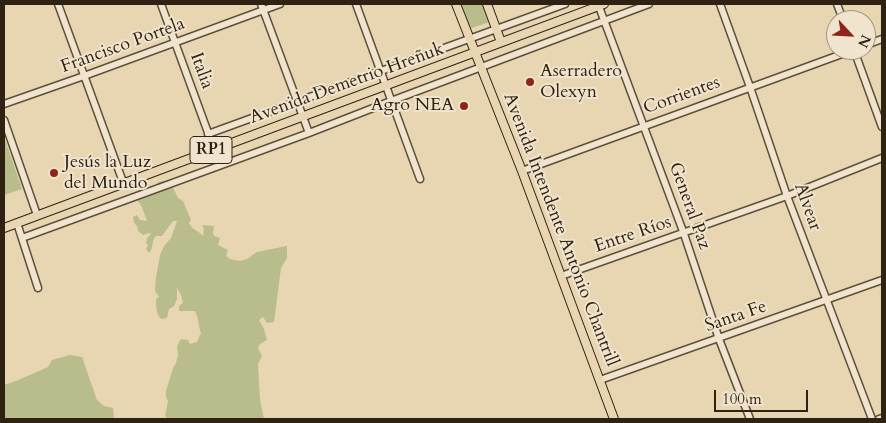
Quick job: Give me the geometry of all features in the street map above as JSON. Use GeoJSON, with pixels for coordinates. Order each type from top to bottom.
{"type":"FeatureCollection","features":[{"type":"Feature","properties":{"kind":"main road","name":"Avenida Intendente Antonio Chantrill"},"geometry":{"type":"LineString","coordinates":[[456,4],[522,171],[614,419]]}},
{"type":"Feature","properties":{"kind":"main road"},"geometry":{"type":"LineString","coordinates":[[487,4],[500,42]]}},
{"type":"Feature","properties":{"kind":"main road","name":"RP1"},"geometry":{"type":"LineString","coordinates":[[476,52],[600,4]]}},
{"type":"Feature","properties":{"kind":"main road","name":"Avenida Demetrio Hreñuk"},"geometry":{"type":"LineString","coordinates":[[4,228],[123,182],[476,52]]}},
{"type":"Feature","properties":{"kind":"street"},"geometry":{"type":"LineString","coordinates":[[58,4],[123,182]]}},
{"type":"Feature","properties":{"kind":"street","name":"Italia"},"geometry":{"type":"LineString","coordinates":[[161,4],[214,149]]}},
{"type":"Feature","properties":{"kind":"street","name":"Francisco Portela"},"geometry":{"type":"LineString","coordinates":[[4,104],[175,43],[262,7],[280,4]]}},
{"type":"Feature","properties":{"kind":"street"},"geometry":{"type":"LineString","coordinates":[[356,4],[420,179]]}},
{"type":"Feature","properties":{"kind":"street"},"geometry":{"type":"LineString","coordinates":[[208,134],[565,4]]}},
{"type":"Feature","properties":{"kind":"street","name":"General Paz"},"geometry":{"type":"LineString","coordinates":[[600,4],[604,20],[684,234],[719,339],[750,419]]}},
{"type":"Feature","properties":{"kind":"street","name":"Avenida Demetrio Hreñuk"},"geometry":{"type":"LineString","coordinates":[[22,238],[309,133],[649,4]]}},
{"type":"Feature","properties":{"kind":"street","name":"Alvear"},"geometry":{"type":"LineString","coordinates":[[720,4],[787,196],[872,419]]}},
{"type":"Feature","properties":{"kind":"street"},"geometry":{"type":"LineString","coordinates":[[262,7],[309,133]]}},
{"type":"Feature","properties":{"kind":"street","name":"Corrientes"},"geometry":{"type":"LineString","coordinates":[[522,171],[826,60]]}},
{"type":"Feature","properties":{"kind":"street"},"geometry":{"type":"LineString","coordinates":[[858,60],[882,127]]}},
{"type":"Feature","properties":{"kind":"street"},"geometry":{"type":"LineString","coordinates":[[4,120],[37,215]]}},
{"type":"Feature","properties":{"kind":"street","name":"Entre Ríos"},"geometry":{"type":"LineString","coordinates":[[561,276],[684,234],[882,158]]}},
{"type":"Feature","properties":{"kind":"street"},"geometry":{"type":"LineString","coordinates":[[17,223],[38,288]]}},
{"type":"Feature","properties":{"kind":"street","name":"Santa Fe"},"geometry":{"type":"LineString","coordinates":[[600,380],[882,280]]}},
{"type":"Feature","properties":{"kind":"green space"},"geometry":{"type":"Polygon","coordinates":[[[460,4],[484,4],[490,22],[469,29],[460,4]]]}},
{"type":"Feature","properties":{"kind":"green space"},"geometry":{"type":"Polygon","coordinates":[[[4,137],[22,189],[4,195],[4,137]]]}},
{"type":"Feature","properties":{"kind":"green space"},"geometry":{"type":"Polygon","coordinates":[[[170,181],[178,198],[183,201],[191,220],[189,223],[192,228],[203,236],[204,229],[202,225],[214,226],[214,236],[220,238],[218,245],[228,250],[226,256],[230,259],[240,261],[247,259],[257,252],[287,246],[287,258],[281,268],[274,322],[267,323],[263,317],[259,320],[267,340],[260,344],[258,348],[262,356],[258,364],[260,400],[264,419],[168,419],[165,416],[168,401],[166,391],[178,355],[177,346],[181,339],[188,340],[190,344],[197,342],[201,333],[195,311],[179,311],[179,306],[183,303],[177,288],[177,299],[174,306],[169,309],[167,318],[161,319],[158,315],[156,299],[159,297],[155,291],[160,255],[164,246],[171,238],[177,221],[173,221],[162,236],[156,236],[149,253],[146,249],[148,245],[146,243],[147,238],[151,234],[143,235],[138,231],[134,223],[133,217],[137,215],[140,220],[147,221],[141,205],[136,199],[154,189],[158,182],[170,181]]]}},
{"type":"Feature","properties":{"kind":"green space"},"geometry":{"type":"Polygon","coordinates":[[[70,355],[82,357],[97,400],[104,406],[113,408],[114,419],[4,419],[4,385],[48,367],[52,360],[70,355]]]}},
{"type":"Feature","properties":{"kind":"place","name":"Aserradero Olexyn"},"geometry":{"type":"Point","coordinates":[530,82]}},
{"type":"Feature","properties":{"kind":"place","name":"Agro NEA"},"geometry":{"type":"Point","coordinates":[464,106]}},
{"type":"Feature","properties":{"kind":"place","name":"Jesús la Luz del Mundo"},"geometry":{"type":"Point","coordinates":[54,173]}}]}
